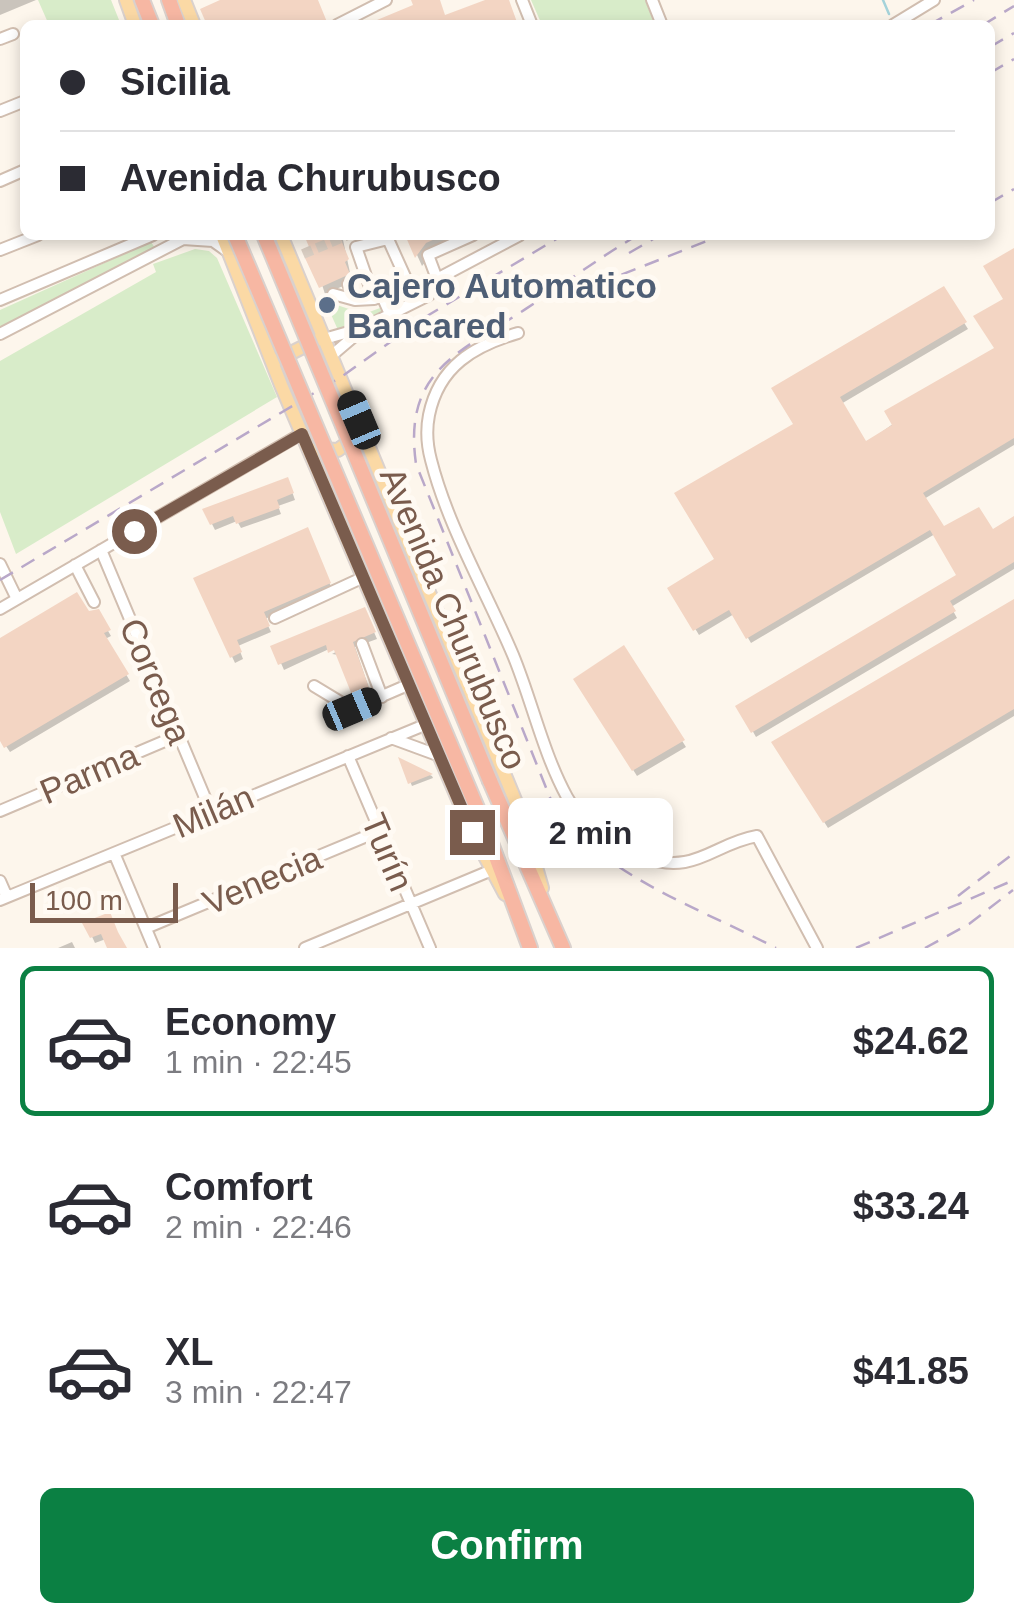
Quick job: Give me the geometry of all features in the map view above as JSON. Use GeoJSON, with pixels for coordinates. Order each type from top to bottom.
{"type":"FeatureCollection","features":[{"type":"Feature","properties":{"kind":"highway","name":"Avenida Churubusco"},"geometry":{"type":"LineString","coordinates":[[238,240],[485,827],[530,948]]}},
{"type":"Feature","properties":{"kind":"highway","name":"Avenida Churubusco"},"geometry":{"type":"LineString","coordinates":[[266,240],[563,948]]}},
{"type":"Feature","properties":{"kind":"main road","name":"Avenida Churubusco"},"geometry":{"type":"LineString","coordinates":[[224,240],[273,366],[441,756],[520,922]]}},
{"type":"Feature","properties":{"kind":"main road","name":"Avenida Churubusco"},"geometry":{"type":"LineString","coordinates":[[283,240],[520,812],[548,910]]}},
{"type":"Feature","properties":{"kind":"main road"},"geometry":{"type":"LineString","coordinates":[[252,311],[271,319],[284,316],[294,308],[303,287]]}},
{"type":"Feature","properties":{"kind":"main road"},"geometry":{"type":"LineString","coordinates":[[273,366],[294,348],[324,339]]}},
{"type":"Feature","properties":{"kind":"main road"},"geometry":{"type":"LineString","coordinates":[[304,439],[338,450],[354,439],[359,420]]}},
{"type":"Feature","properties":{"kind":"street"},"geometry":{"type":"LineString","coordinates":[[348,20],[386,0]]}},
{"type":"Feature","properties":{"kind":"street"},"geometry":{"type":"LineString","coordinates":[[901,20],[934,0]]}},
{"type":"Feature","properties":{"kind":"street"},"geometry":{"type":"LineString","coordinates":[[0,39],[13,34]]}},
{"type":"Feature","properties":{"kind":"street"},"geometry":{"type":"LineString","coordinates":[[0,250],[25,240]]}},
{"type":"Feature","properties":{"kind":"street"},"geometry":{"type":"LineString","coordinates":[[0,300],[144,240]]}},
{"type":"Feature","properties":{"kind":"street"},"geometry":{"type":"LineString","coordinates":[[159,240],[165,248]]}},
{"type":"Feature","properties":{"kind":"street"},"geometry":{"type":"LineString","coordinates":[[0,334],[181,240]]}},
{"type":"Feature","properties":{"kind":"street"},"geometry":{"type":"LineString","coordinates":[[202,240],[229,252]]}},
{"type":"Feature","properties":{"kind":"street"},"geometry":{"type":"LineString","coordinates":[[374,299],[355,250],[379,240]]}},
{"type":"Feature","properties":{"kind":"street"},"geometry":{"type":"LineString","coordinates":[[388,240],[416,301]]}},
{"type":"Feature","properties":{"kind":"street"},"geometry":{"type":"LineString","coordinates":[[437,279],[428,255],[462,240]]}},
{"type":"Feature","properties":{"kind":"street"},"geometry":{"type":"LineString","coordinates":[[324,339],[365,327],[429,296],[437,279],[511,240]]}},
{"type":"Feature","properties":{"kind":"street"},"geometry":{"type":"LineString","coordinates":[[348,284],[356,300]]}},
{"type":"Feature","properties":{"kind":"street"},"geometry":{"type":"LineString","coordinates":[[333,294],[356,300],[382,296],[390,314]]}},
{"type":"Feature","properties":{"kind":"street"},"geometry":{"type":"LineString","coordinates":[[332,356],[365,327]]}},
{"type":"Feature","properties":{"kind":"street"},"geometry":{"type":"LineString","coordinates":[[518,333],[484,343],[450,368],[435,394],[426,439],[444,497],[515,658],[567,797],[584,820],[613,843],[669,863],[692,863],[757,836],[818,948]]}},
{"type":"Feature","properties":{"kind":"street"},"geometry":{"type":"LineString","coordinates":[[0,609],[304,439]]}},
{"type":"Feature","properties":{"kind":"street","name":"Corcega"},"geometry":{"type":"LineString","coordinates":[[100,550],[211,812]]}},
{"type":"Feature","properties":{"kind":"street"},"geometry":{"type":"LineString","coordinates":[[0,564],[18,600]]}},
{"type":"Feature","properties":{"kind":"street"},"geometry":{"type":"LineString","coordinates":[[75,565],[94,602]]}},
{"type":"Feature","properties":{"kind":"street"},"geometry":{"type":"LineString","coordinates":[[275,618],[364,577]]}},
{"type":"Feature","properties":{"kind":"street"},"geometry":{"type":"LineString","coordinates":[[362,644],[382,697]]}},
{"type":"Feature","properties":{"kind":"street"},"geometry":{"type":"LineString","coordinates":[[314,686],[344,708],[410,684]]}},
{"type":"Feature","properties":{"kind":"street","name":"Milán"},"geometry":{"type":"LineString","coordinates":[[4,899],[428,724]]}},
{"type":"Feature","properties":{"kind":"street","name":"Parma"},"geometry":{"type":"LineString","coordinates":[[0,811],[178,736]]}},
{"type":"Feature","properties":{"kind":"street"},"geometry":{"type":"LineString","coordinates":[[391,738],[441,756]]}},
{"type":"Feature","properties":{"kind":"street","name":"Turín"},"geometry":{"type":"LineString","coordinates":[[348,756],[430,948]]}},
{"type":"Feature","properties":{"kind":"street","name":"Venecia"},"geometry":{"type":"LineString","coordinates":[[146,928],[379,831]]}},
{"type":"Feature","properties":{"kind":"street"},"geometry":{"type":"LineString","coordinates":[[114,853],[154,948]]}},
{"type":"Feature","properties":{"kind":"street"},"geometry":{"type":"LineString","coordinates":[[305,948],[492,870]]}},
{"type":"Feature","properties":{"kind":"street"},"geometry":{"type":"LineString","coordinates":[[0,881],[4,899]]}},
{"type":"Feature","properties":{"kind":"green space"},"geometry":{"type":"Polygon","coordinates":[[[38,0],[111,0],[119,20],[47,20],[38,0]]]}},
{"type":"Feature","properties":{"kind":"green space"},"geometry":{"type":"Polygon","coordinates":[[[531,0],[645,0],[653,20],[540,20],[531,0]]]}},
{"type":"Feature","properties":{"kind":"green space"},"geometry":{"type":"Polygon","coordinates":[[[151,242],[155,248],[0,330],[0,310],[151,242]]]}},
{"type":"Feature","properties":{"kind":"green space"},"geometry":{"type":"Polygon","coordinates":[[[195,249],[209,251],[217,258],[277,397],[16,554],[0,512],[0,361],[156,272],[153,264],[195,249]]]}},
{"type":"Feature","properties":{"kind":"green space"},"geometry":{"type":"Polygon","coordinates":[[[325,301],[364,314],[380,308],[382,313],[338,330],[325,301]]]}},
{"type":"Feature","properties":{"kind":"building"},"geometry":{"type":"Polygon","coordinates":[[[220,0],[318,0],[326,20],[205,20],[200,9],[220,0]]]}},
{"type":"Feature","properties":{"kind":"building"},"geometry":{"type":"Polygon","coordinates":[[[411,0],[440,0],[445,15],[485,0],[509,0],[516,20],[377,20],[413,5],[411,0]]]}},
{"type":"Feature","properties":{"kind":"building"},"geometry":{"type":"Polygon","coordinates":[[[306,240],[341,240],[350,274],[319,288],[305,258],[312,254],[306,240]]]}},
{"type":"Feature","properties":{"kind":"building"},"geometry":{"type":"Polygon","coordinates":[[[407,240],[433,240],[426,243],[415,258],[407,240]]]}},
{"type":"Feature","properties":{"kind":"building"},"geometry":{"type":"Polygon","coordinates":[[[1014,248],[1014,438],[923,493],[944,526],[979,507],[993,529],[1014,516],[1014,562],[950,601],[956,611],[751,733],[735,706],[956,575],[930,530],[746,639],[729,610],[693,631],[667,588],[714,559],[674,493],[793,424],[771,388],[944,286],[967,322],[840,397],[866,441],[892,425],[884,411],[994,348],[973,316],[1003,299],[983,266],[1014,248]]]}},
{"type":"Feature","properties":{"kind":"building"},"geometry":{"type":"Polygon","coordinates":[[[288,477],[294,493],[277,500],[280,508],[236,524],[233,516],[210,525],[202,509],[288,477]]]}},
{"type":"Feature","properties":{"kind":"building"},"geometry":{"type":"Polygon","coordinates":[[[308,527],[331,583],[264,612],[270,626],[237,640],[242,652],[230,658],[193,578],[308,527]]]}},
{"type":"Feature","properties":{"kind":"building"},"geometry":{"type":"Polygon","coordinates":[[[77,592],[89,611],[99,609],[111,630],[104,633],[129,674],[4,748],[0,741],[0,638],[77,592]]]}},
{"type":"Feature","properties":{"kind":"building"},"geometry":{"type":"Polygon","coordinates":[[[1014,599],[1014,709],[823,823],[771,742],[1014,599]]]}},
{"type":"Feature","properties":{"kind":"building"},"geometry":{"type":"Polygon","coordinates":[[[365,607],[376,632],[353,642],[369,688],[352,695],[334,650],[328,653],[326,645],[278,665],[270,646],[365,607]]]}},
{"type":"Feature","properties":{"kind":"building"},"geometry":{"type":"Polygon","coordinates":[[[624,645],[685,740],[632,771],[573,679],[624,645]]]}},
{"type":"Feature","properties":{"kind":"building"},"geometry":{"type":"Polygon","coordinates":[[[398,757],[433,774],[408,784],[398,757]]]}},
{"type":"Feature","properties":{"kind":"building"},"geometry":{"type":"Polygon","coordinates":[[[110,912],[127,948],[107,948],[101,934],[90,938],[82,923],[110,912]]]}},
{"type":"Feature","properties":{"kind":"waterway"},"geometry":{"type":"LineString","coordinates":[[883,0],[889,14]]}},
{"type":"Feature","properties":{"kind":"tunnel"},"geometry":{"type":"LineString","coordinates":[[303,254],[336,240]]}},
{"type":"Feature","properties":{"kind":"railway"},"geometry":{"type":"LineString","coordinates":[[938,20],[974,0]]}},
{"type":"Feature","properties":{"kind":"railway"},"geometry":{"type":"LineString","coordinates":[[991,20],[1014,6]]}},
{"type":"Feature","properties":{"kind":"railway"},"geometry":{"type":"LineString","coordinates":[[995,44],[1014,33]]}},
{"type":"Feature","properties":{"kind":"railway"},"geometry":{"type":"LineString","coordinates":[[995,70],[1014,59]]}},
{"type":"Feature","properties":{"kind":"railway"},"geometry":{"type":"LineString","coordinates":[[995,200],[1014,189]]}},
{"type":"Feature","properties":{"kind":"railway"},"geometry":{"type":"LineString","coordinates":[[0,580],[341,377],[427,316],[555,240]]}},
{"type":"Feature","properties":{"kind":"railway"},"geometry":{"type":"LineString","coordinates":[[630,240],[475,341],[439,370],[426,387],[418,408],[414,433],[416,464],[551,800],[570,826],[594,849],[652,887],[776,948]]}},
{"type":"Feature","properties":{"kind":"railway"},"geometry":{"type":"LineString","coordinates":[[629,253],[651,240]]}},
{"type":"Feature","properties":{"kind":"railway"},"geometry":{"type":"LineString","coordinates":[[575,293],[709,240]]}},
{"type":"Feature","properties":{"kind":"railway"},"geometry":{"type":"LineString","coordinates":[[958,896],[1014,853]]}},
{"type":"Feature","properties":{"kind":"railway"},"geometry":{"type":"LineString","coordinates":[[856,948],[1014,880]]}},
{"type":"Feature","properties":{"kind":"railway"},"geometry":{"type":"LineString","coordinates":[[925,948],[969,924],[1013,890]]}},
{"type":"Feature","properties":{"kind":"place","name":"Cajero Automatico Bancared"},"geometry":{"type":"Point","coordinates":[327,305]}},
{"type":"Feature","properties":{"kind":"route"},"geometry":{"type":"LineString","coordinates":[[134,531],[302,434],[472,832]]}}]}
